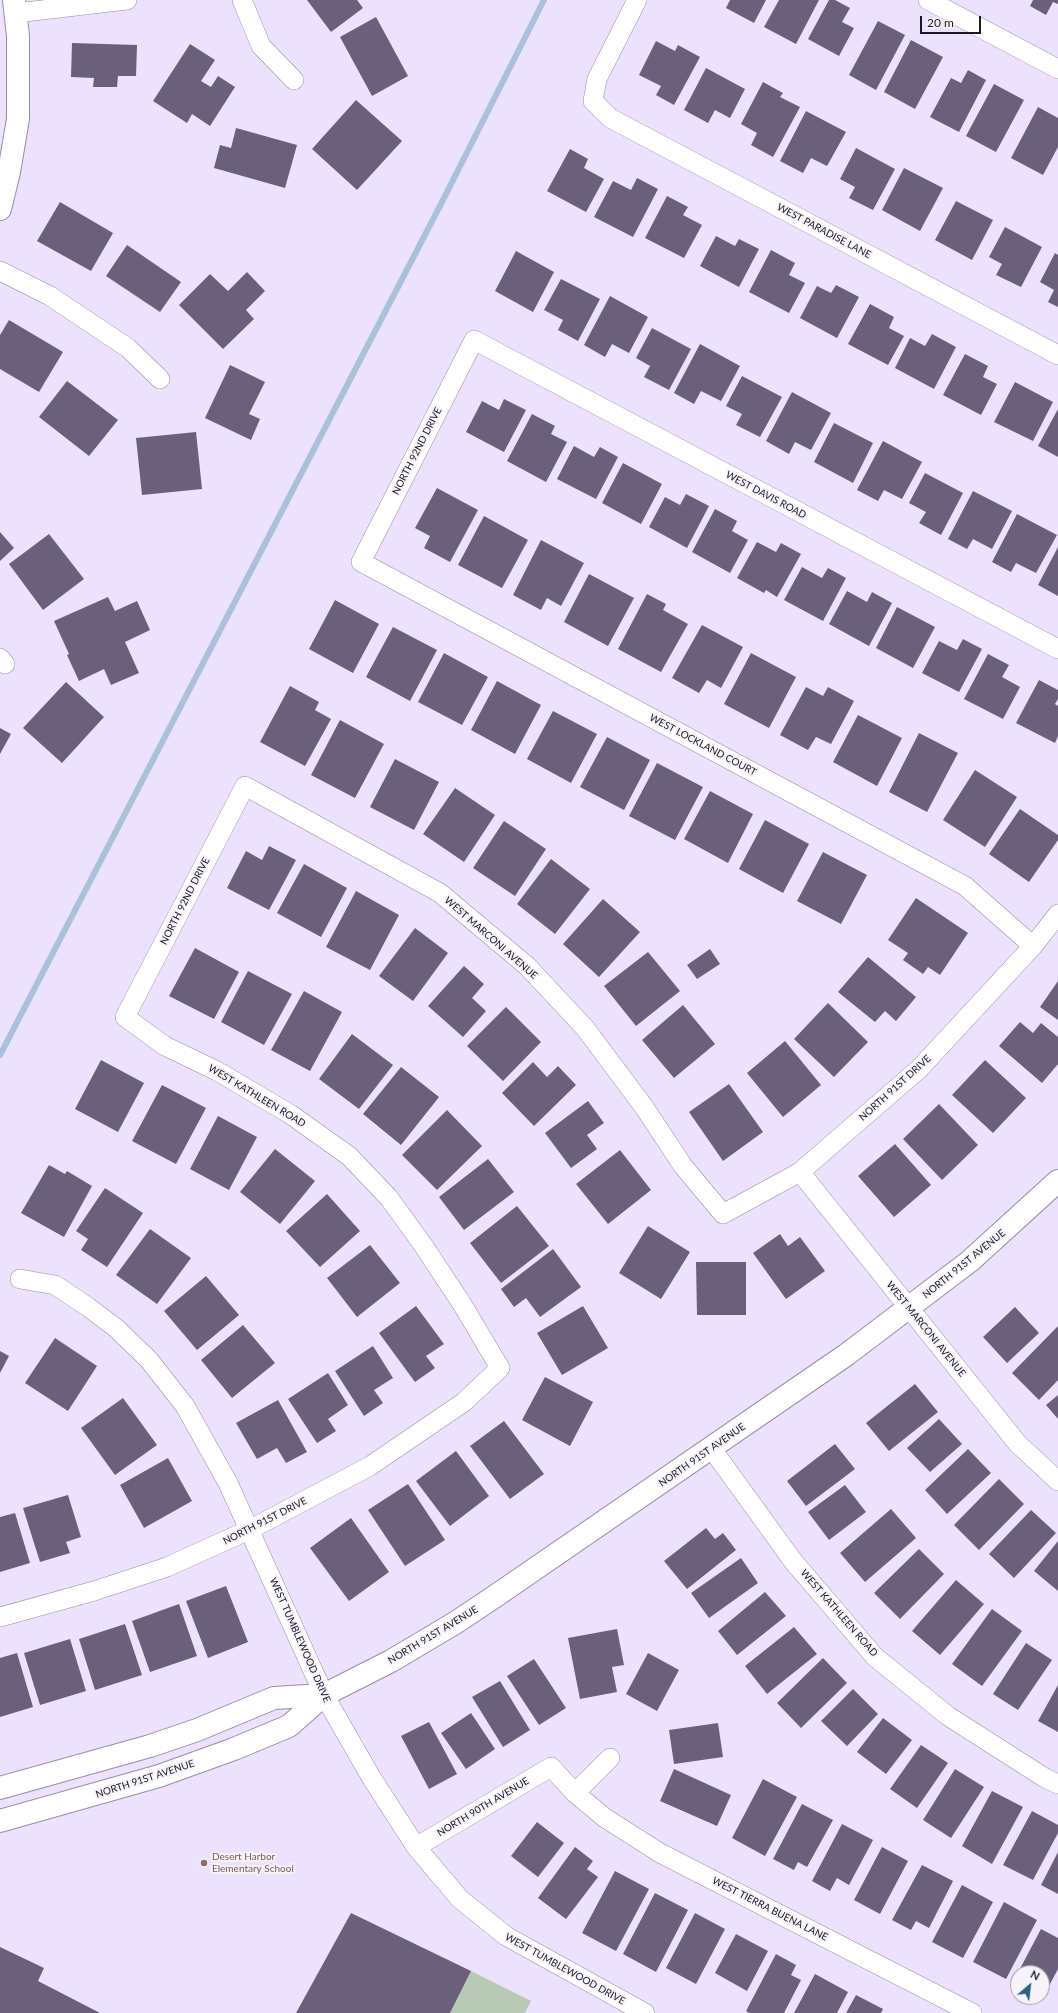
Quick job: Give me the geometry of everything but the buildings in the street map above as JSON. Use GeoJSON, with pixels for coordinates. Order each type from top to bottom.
{"type":"FeatureCollection","features":[{"type":"Feature","properties":{"kind":"main road"},"geometry":{"type":"LineString","coordinates":[[0,209],[10,172],[18,118],[19,75],[15,6]]}},
{"type":"Feature","properties":{"kind":"main road","name":"NORTH 91ST AVENUE"},"geometry":{"type":"LineString","coordinates":[[0,1821],[159,1776],[234,1749],[289,1726],[324,1696],[390,1661],[455,1623],[846,1355],[970,1261],[1058,1181]]}},
{"type":"Feature","properties":{"kind":"main road","name":"NORTH 91ST AVENUE"},"geometry":{"type":"LineString","coordinates":[[0,1788],[150,1746],[197,1730],[274,1698],[324,1696]]}},
{"type":"Feature","properties":{"kind":"street"},"geometry":{"type":"LineString","coordinates":[[15,6],[127,0]]}},
{"type":"Feature","properties":{"kind":"street"},"geometry":{"type":"LineString","coordinates":[[242,0],[261,46],[294,80]]}},
{"type":"Feature","properties":{"kind":"street","name":"WEST PARADISE LANE"},"geometry":{"type":"LineString","coordinates":[[637,0],[597,79],[593,101],[610,118],[1058,355]]}},
{"type":"Feature","properties":{"kind":"street"},"geometry":{"type":"LineString","coordinates":[[928,0],[1058,69]]}},
{"type":"Feature","properties":{"kind":"street"},"geometry":{"type":"LineString","coordinates":[[0,271],[50,296],[128,348],[160,380]]}},
{"type":"Feature","properties":{"kind":"street","name":"NORTH 92ND DRIVE"},"geometry":{"type":"LineString","coordinates":[[361,562],[474,340]]}},
{"type":"Feature","properties":{"kind":"street","name":"WEST DAVIS ROAD"},"geometry":{"type":"LineString","coordinates":[[474,340],[1058,649]]}},
{"type":"Feature","properties":{"kind":"street","name":"WEST LOCKLAND COURT"},"geometry":{"type":"LineString","coordinates":[[361,562],[964,886],[1033,946]]}},
{"type":"Feature","properties":{"kind":"street","name":"NORTH 92ND DRIVE"},"geometry":{"type":"LineString","coordinates":[[125,1017],[245,786]]}},
{"type":"Feature","properties":{"kind":"street","name":"WEST MARCONI AVENUE"},"geometry":{"type":"LineString","coordinates":[[245,786],[440,893],[527,966],[584,1028],[644,1106],[683,1166],[723,1214]]}},
{"type":"Feature","properties":{"kind":"street","name":"NORTH 91ST DRIVE"},"geometry":{"type":"LineString","coordinates":[[723,1214],[800,1172],[919,1069],[1033,946],[1058,914]]}},
{"type":"Feature","properties":{"kind":"street","name":"WEST KATHLEEN ROAD"},"geometry":{"type":"LineString","coordinates":[[125,1017],[165,1046],[217,1071],[290,1114],[349,1156],[389,1198],[424,1245],[462,1304],[500,1368]]}},
{"type":"Feature","properties":{"kind":"street","name":"WEST MARCONI AVENUE"},"geometry":{"type":"LineString","coordinates":[[800,1172],[1018,1444],[1058,1481]]}},
{"type":"Feature","properties":{"kind":"street","name":"WEST TUMBLEWOOD DRIVE"},"geometry":{"type":"LineString","coordinates":[[20,1279],[54,1285],[116,1328],[149,1360],[186,1406],[225,1476],[324,1696],[371,1777],[416,1847],[460,1899],[506,1936],[645,2013]]}},
{"type":"Feature","properties":{"kind":"street","name":"NORTH 91ST DRIVE"},"geometry":{"type":"LineString","coordinates":[[0,1617],[94,1591],[167,1567],[250,1529],[370,1466],[464,1402],[500,1368]]}},
{"type":"Feature","properties":{"kind":"street","name":"WEST KATHLEEN ROAD"},"geometry":{"type":"LineString","coordinates":[[712,1448],[793,1560],[875,1657],[948,1716],[1045,1778],[1058,1784]]}},
{"type":"Feature","properties":{"kind":"street"},"geometry":{"type":"LineString","coordinates":[[575,1793],[610,1758]]}},
{"type":"Feature","properties":{"kind":"street","name":"NORTH 90TH AVENUE"},"geometry":{"type":"LineString","coordinates":[[416,1847],[551,1767]]}},
{"type":"Feature","properties":{"kind":"street","name":"WEST TIERRA BUENA LANE"},"geometry":{"type":"LineString","coordinates":[[551,1767],[575,1793],[606,1818],[660,1853],[972,2013]]}},
{"type":"Feature","properties":{"kind":"green space"},"geometry":{"type":"Polygon","coordinates":[[[471,1971],[531,2001],[525,2013],[450,2013],[471,1971]]]}},
{"type":"Feature","properties":{"kind":"waterway"},"geometry":{"type":"LineString","coordinates":[[0,1055],[442,202],[544,0]]}},
{"type":"Feature","properties":{"kind":"place","name":"Desert Harbor Elementary School"},"geometry":{"type":"Point","coordinates":[204,1863]}}]}
